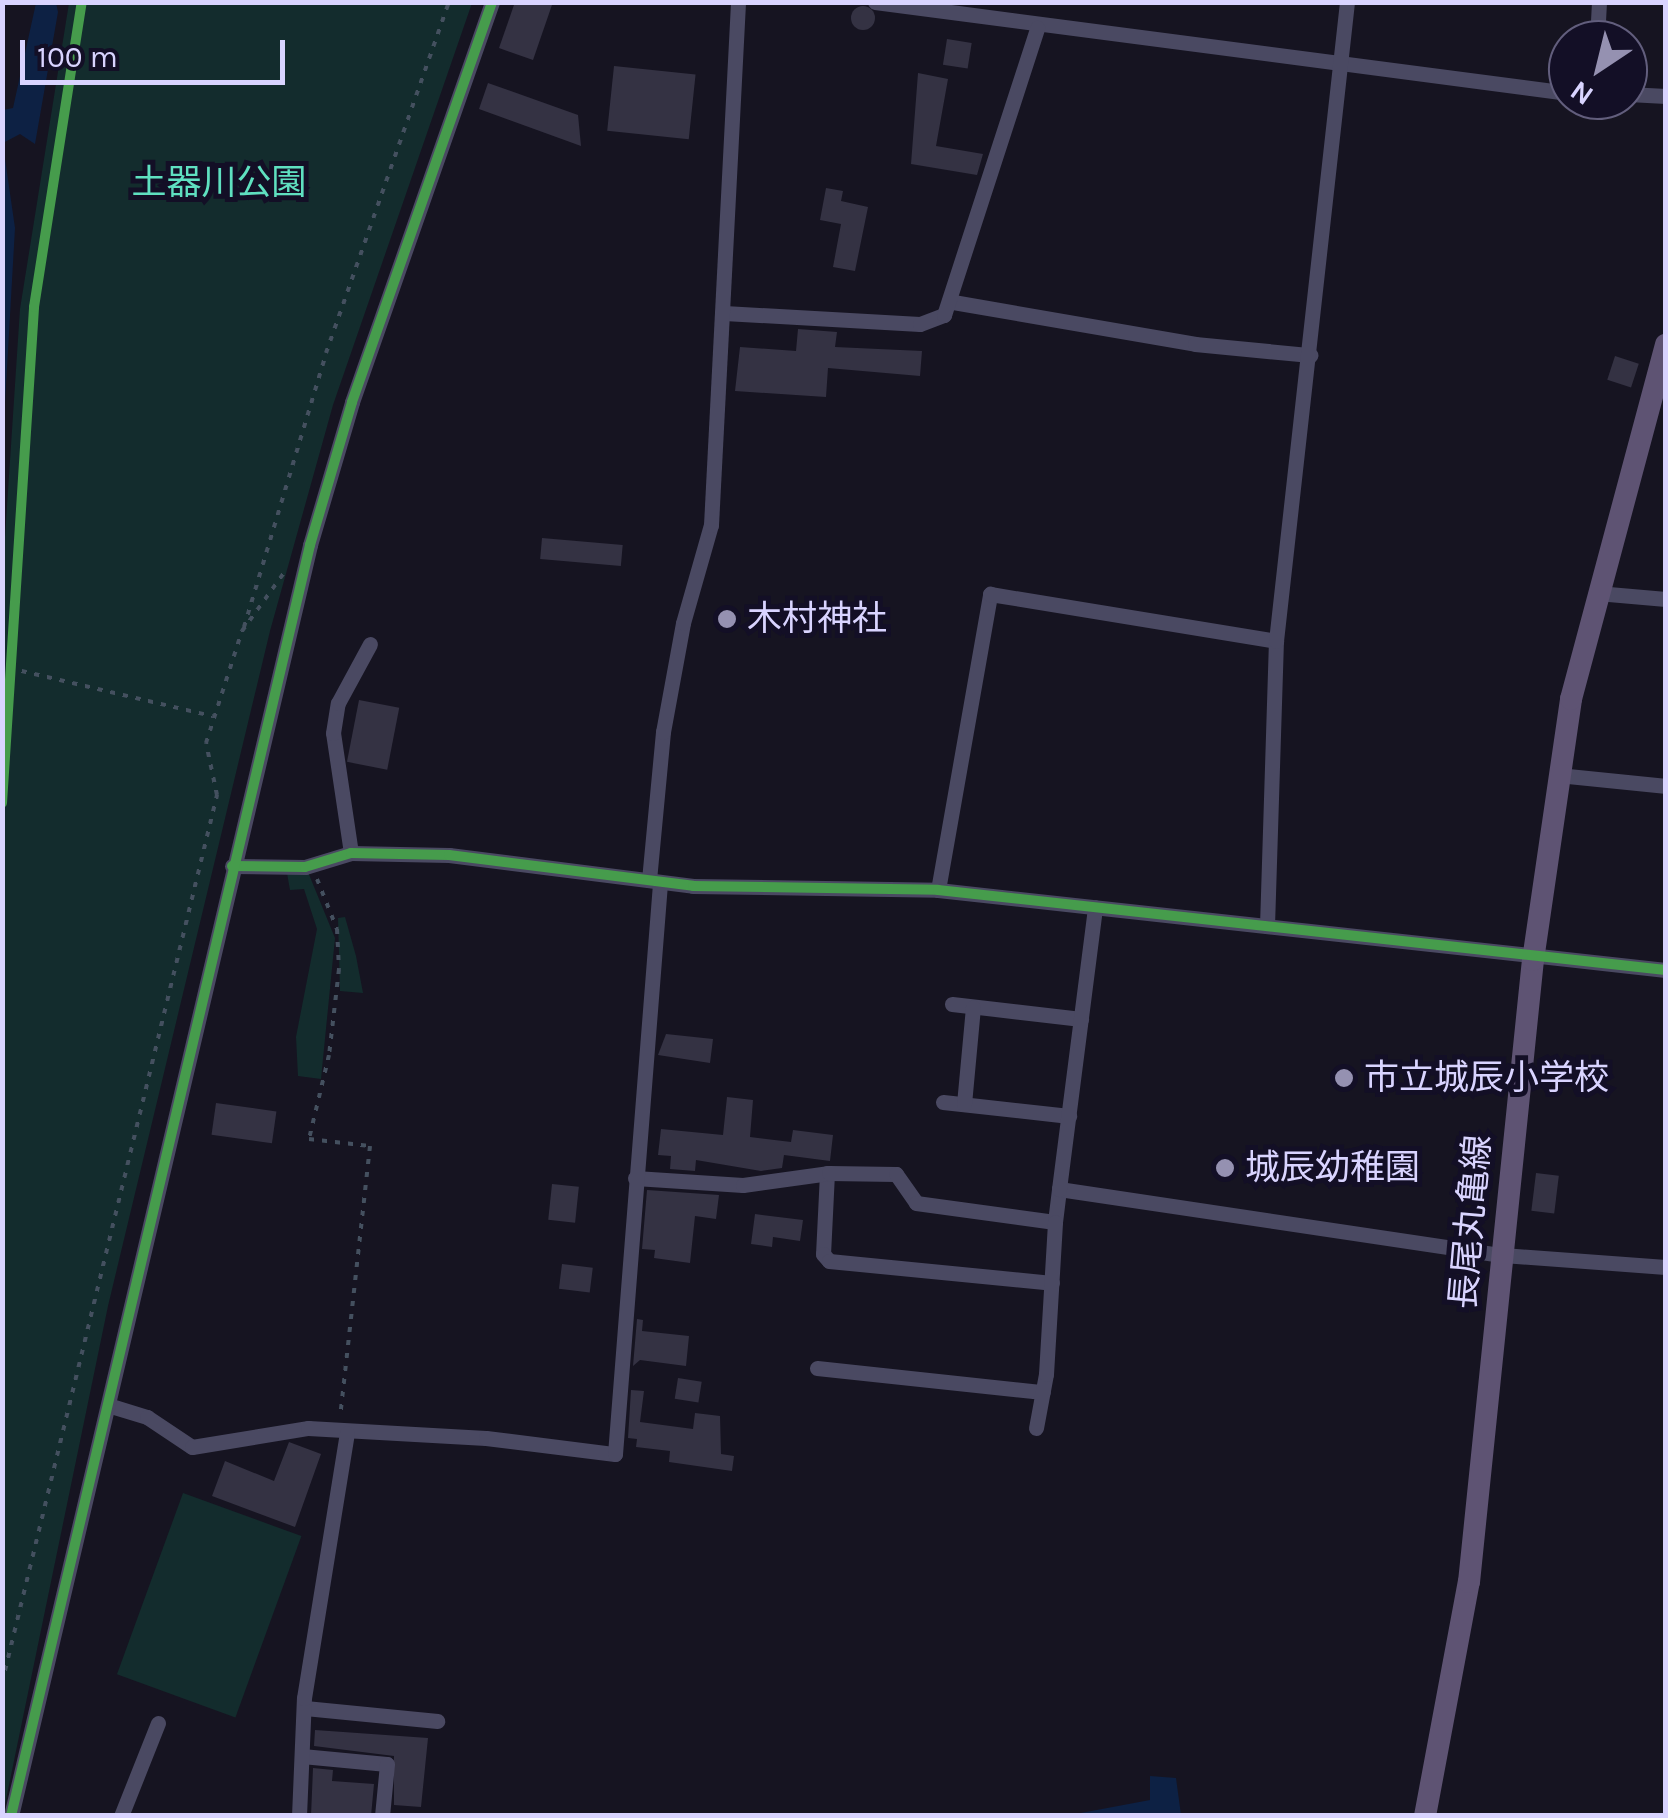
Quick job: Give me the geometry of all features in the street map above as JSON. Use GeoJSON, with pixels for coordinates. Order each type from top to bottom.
{"type":"FeatureCollection","features":[{"type":"Feature","properties":{"kind":"main road","name":"長尾丸亀線"},"geometry":{"type":"LineString","coordinates":[[1424,1816],[1470,1582],[1533,960],[1558,774],[1597,593],[1666,345]]}},
{"type":"Feature","properties":{"kind":"street"},"geometry":{"type":"LineString","coordinates":[[10,1816],[111,1406],[232,866],[310,545],[352,402],[492,2]]}},
{"type":"Feature","properties":{"kind":"street"},"geometry":{"type":"LineString","coordinates":[[111,1406],[148,1417],[192,1447],[308,1428],[486,1438],[615,1454],[666,714],[683,623],[712,525],[738,2]]}},
{"type":"Feature","properties":{"kind":"street"},"geometry":{"type":"LineString","coordinates":[[874,2],[1038,28],[1548,92]]}},
{"type":"Feature","properties":{"kind":"street"},"geometry":{"type":"LineString","coordinates":[[1267,926],[1276,641],[1347,2]]}},
{"type":"Feature","properties":{"kind":"street"},"geometry":{"type":"LineString","coordinates":[[724,313],[920,324],[944,315],[953,302],[1038,28]]}},
{"type":"Feature","properties":{"kind":"street"},"geometry":{"type":"LineString","coordinates":[[953,302],[1196,344],[1310,355]]}},
{"type":"Feature","properties":{"kind":"street"},"geometry":{"type":"LineString","coordinates":[[1597,593],[1666,600]]}},
{"type":"Feature","properties":{"kind":"street"},"geometry":{"type":"LineString","coordinates":[[938,890],[990,594],[1276,641]]}},
{"type":"Feature","properties":{"kind":"street"},"geometry":{"type":"LineString","coordinates":[[351,852],[333,733],[338,704],[370,644]]}},
{"type":"Feature","properties":{"kind":"street"},"geometry":{"type":"LineString","coordinates":[[1558,774],[1666,786]]}},
{"type":"Feature","properties":{"kind":"street"},"geometry":{"type":"LineString","coordinates":[[232,866],[311,865],[351,852],[449,855],[655,881],[938,890],[1533,960],[1666,970]]}},
{"type":"Feature","properties":{"kind":"street"},"geometry":{"type":"LineString","coordinates":[[1036,1428],[1043,1392],[1055,1222],[1095,907]]}},
{"type":"Feature","properties":{"kind":"street"},"geometry":{"type":"LineString","coordinates":[[952,1004],[1081,1019]]}},
{"type":"Feature","properties":{"kind":"street"},"geometry":{"type":"LineString","coordinates":[[964,1104],[973,1006]]}},
{"type":"Feature","properties":{"kind":"street"},"geometry":{"type":"LineString","coordinates":[[943,1102],[1068,1116]]}},
{"type":"Feature","properties":{"kind":"street"},"geometry":{"type":"LineString","coordinates":[[635,1178],[743,1185],[828,1173],[896,1174],[916,1203],[1055,1222]]}},
{"type":"Feature","properties":{"kind":"street"},"geometry":{"type":"LineString","coordinates":[[828,1173],[823,1254],[829,1262],[1052,1284]]}},
{"type":"Feature","properties":{"kind":"street"},"geometry":{"type":"LineString","coordinates":[[1059,1189],[1503,1255],[1666,1267]]}},
{"type":"Feature","properties":{"kind":"street"},"geometry":{"type":"LineString","coordinates":[[817,1368],[1043,1392]]}},
{"type":"Feature","properties":{"kind":"street"},"geometry":{"type":"LineString","coordinates":[[299,1816],[305,1708],[347,1433]]}},
{"type":"Feature","properties":{"kind":"street"},"geometry":{"type":"LineString","coordinates":[[305,1708],[438,1720]]}},
{"type":"Feature","properties":{"kind":"street"},"geometry":{"type":"LineString","coordinates":[[121,1816],[158,1723]]}},
{"type":"Feature","properties":{"kind":"street"},"geometry":{"type":"LineString","coordinates":[[302,1756],[387,1764],[382,1816]]}},
{"type":"Feature","properties":{"kind":"path"},"geometry":{"type":"LineString","coordinates":[[2,1683],[217,795],[206,742],[212,716],[242,631],[326,353],[448,2]]}},
{"type":"Feature","properties":{"kind":"path"},"geometry":{"type":"LineString","coordinates":[[242,631],[310,545]]}},
{"type":"Feature","properties":{"kind":"path"},"geometry":{"type":"LineString","coordinates":[[10,649],[9,674],[212,716]]}},
{"type":"Feature","properties":{"kind":"path"},"geometry":{"type":"LineString","coordinates":[[311,865],[334,919],[339,969],[329,1055],[309,1139],[370,1146],[340,1401],[339,1423],[347,1433]]}},
{"type":"Feature","properties":{"kind":"green space","name":"土器川公園"},"geometry":{"type":"Polygon","coordinates":[[[69,3],[472,3],[333,405],[270,631],[108,1306],[3,1814],[3,567],[20,309],[69,3]]]}},
{"type":"Feature","properties":{"kind":"green space"},"geometry":{"type":"Polygon","coordinates":[[[308,872],[335,938],[321,1079],[298,1076],[296,1037],[317,929],[304,889],[290,890],[287,873],[308,872]]]}},
{"type":"Feature","properties":{"kind":"green space"},"geometry":{"type":"Polygon","coordinates":[[[345,917],[363,993],[340,991],[338,918],[345,917]]]}},
{"type":"Feature","properties":{"kind":"green space"},"geometry":{"type":"Polygon","coordinates":[[[183,1493],[301,1536],[235,1717],[117,1674],[183,1493]]]}},
{"type":"Feature","properties":{"kind":"water"},"geometry":{"type":"Polygon","coordinates":[[[36,3],[56,3],[58,12],[35,144],[20,134],[3,143],[3,110],[13,108],[36,3]]]}},
{"type":"Feature","properties":{"kind":"water"},"geometry":{"type":"Polygon","coordinates":[[[2,145],[15,228],[3,438],[2,145]]]}},
{"type":"Feature","properties":{"kind":"water"},"geometry":{"type":"Polygon","coordinates":[[[1150,1776],[1176,1778],[1181,1815],[1070,1815],[1150,1800],[1150,1776]]]}},
{"type":"Feature","properties":{"kind":"building"},"geometry":{"type":"Polygon","coordinates":[[[515,2],[553,2],[533,60],[499,48],[515,2]]]}},
{"type":"Feature","properties":{"kind":"building"},"geometry":{"type":"Polygon","coordinates":[[[863,6],[872,9],[872,27],[863,30],[854,27],[851,18],[854,9],[863,6]]]}},
{"type":"Feature","properties":{"kind":"building"},"geometry":{"type":"Polygon","coordinates":[[[947,39],[972,43],[968,69],[943,65],[947,39]]]}},
{"type":"Feature","properties":{"kind":"building"},"geometry":{"type":"Polygon","coordinates":[[[614,66],[696,75],[689,139],[607,131],[614,66]]]}},
{"type":"Feature","properties":{"kind":"building"},"geometry":{"type":"Polygon","coordinates":[[[918,73],[948,79],[936,146],[983,154],[977,175],[911,164],[918,73]]]}},
{"type":"Feature","properties":{"kind":"building"},"geometry":{"type":"Polygon","coordinates":[[[488,83],[578,115],[581,146],[479,109],[488,83]]]}},
{"type":"Feature","properties":{"kind":"building"},"geometry":{"type":"Polygon","coordinates":[[[826,188],[843,191],[841,201],[868,207],[855,271],[833,267],[841,224],[820,220],[826,188]]]}},
{"type":"Feature","properties":{"kind":"building"},"geometry":{"type":"Polygon","coordinates":[[[798,329],[837,332],[835,347],[922,351],[920,376],[828,368],[826,397],[735,391],[740,347],[796,351],[798,329]]]}},
{"type":"Feature","properties":{"kind":"building"},"geometry":{"type":"Polygon","coordinates":[[[1615,356],[1639,364],[1631,388],[1607,380],[1615,356]]]}},
{"type":"Feature","properties":{"kind":"building"},"geometry":{"type":"Polygon","coordinates":[[[542,538],[623,545],[621,566],[540,559],[542,538]]]}},
{"type":"Feature","properties":{"kind":"building"},"geometry":{"type":"Polygon","coordinates":[[[359,700],[399,708],[387,770],[347,762],[359,700]]]}},
{"type":"Feature","properties":{"kind":"building"},"geometry":{"type":"Polygon","coordinates":[[[666,1034],[713,1039],[710,1063],[658,1055],[666,1034]]]}},
{"type":"Feature","properties":{"kind":"building"},"geometry":{"type":"Polygon","coordinates":[[[727,1097],[753,1100],[750,1137],[791,1142],[793,1130],[833,1135],[830,1161],[784,1155],[782,1168],[761,1171],[696,1160],[695,1171],[670,1169],[671,1156],[658,1155],[661,1129],[723,1135],[727,1097]]]}},
{"type":"Feature","properties":{"kind":"building"},"geometry":{"type":"Polygon","coordinates":[[[216,1103],[276,1111],[272,1143],[212,1135],[216,1103]]]}},
{"type":"Feature","properties":{"kind":"building"},"geometry":{"type":"Polygon","coordinates":[[[1536,1173],[1559,1176],[1554,1214],[1531,1211],[1536,1173]]]}},
{"type":"Feature","properties":{"kind":"building"},"geometry":{"type":"Polygon","coordinates":[[[552,1184],[579,1187],[575,1223],[548,1220],[552,1184]]]}},
{"type":"Feature","properties":{"kind":"building"},"geometry":{"type":"Polygon","coordinates":[[[647,1190],[719,1195],[716,1219],[695,1216],[690,1263],[654,1258],[655,1250],[642,1249],[647,1190]]]}},
{"type":"Feature","properties":{"kind":"building"},"geometry":{"type":"Polygon","coordinates":[[[755,1214],[803,1220],[800,1241],[773,1237],[772,1247],[751,1244],[755,1214]]]}},
{"type":"Feature","properties":{"kind":"building"},"geometry":{"type":"Polygon","coordinates":[[[562,1264],[593,1268],[590,1293],[559,1289],[562,1264]]]}},
{"type":"Feature","properties":{"kind":"building"},"geometry":{"type":"Polygon","coordinates":[[[637,1319],[643,1320],[642,1331],[689,1336],[686,1366],[640,1360],[633,1366],[637,1319]]]}},
{"type":"Feature","properties":{"kind":"building"},"geometry":{"type":"Polygon","coordinates":[[[678,1378],[702,1382],[698,1402],[675,1399],[678,1378]]]}},
{"type":"Feature","properties":{"kind":"building"},"geometry":{"type":"Polygon","coordinates":[[[631,1390],[644,1391],[640,1422],[693,1429],[695,1413],[720,1416],[721,1454],[734,1456],[732,1471],[669,1462],[670,1451],[636,1447],[637,1439],[628,1438],[631,1390]]]}},
{"type":"Feature","properties":{"kind":"building"},"geometry":{"type":"Polygon","coordinates":[[[289,1442],[321,1454],[295,1527],[212,1496],[225,1461],[274,1481],[289,1442]]]}},
{"type":"Feature","properties":{"kind":"building"},"geometry":{"type":"Polygon","coordinates":[[[315,1730],[428,1738],[421,1807],[394,1805],[394,1756],[314,1746],[315,1730]]]}},
{"type":"Feature","properties":{"kind":"building"},"geometry":{"type":"Polygon","coordinates":[[[313,1768],[333,1770],[332,1781],[374,1784],[371,1816],[311,1816],[313,1768]]]}},
{"type":"Feature","properties":{"kind":"cycle path"},"geometry":{"type":"LineString","coordinates":[[2,803],[34,307],[82,2]]}},
{"type":"Feature","properties":{"kind":"cycle path"},"geometry":{"type":"LineString","coordinates":[[11,1816],[310,545],[352,402],[492,2]]}},
{"type":"Feature","properties":{"kind":"cycle path"},"geometry":{"type":"LineString","coordinates":[[232,866],[305,867],[351,853],[449,855],[693,886],[938,890],[1666,970]]}},
{"type":"Feature","properties":{"kind":"place","name":"木村神社"},"geometry":{"type":"Point","coordinates":[727,619]}},
{"type":"Feature","properties":{"kind":"place","name":"市立城辰小学校"},"geometry":{"type":"Point","coordinates":[1344,1078]}},
{"type":"Feature","properties":{"kind":"place","name":"城辰幼稚園"},"geometry":{"type":"Point","coordinates":[1225,1168]}}]}
